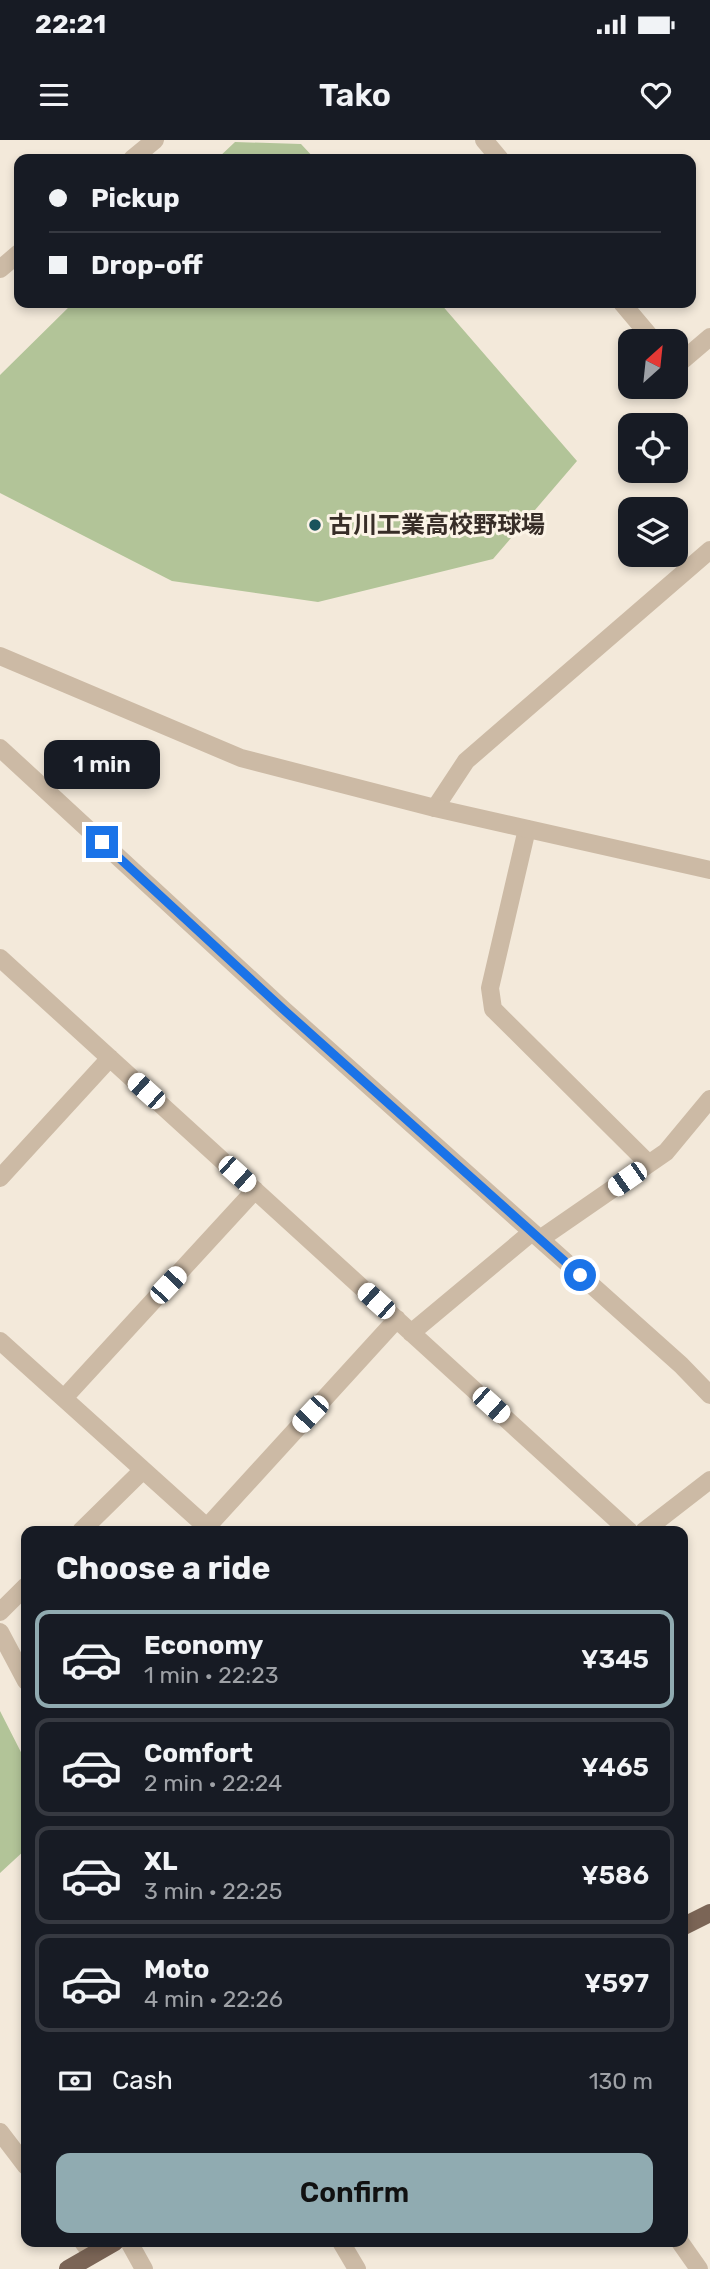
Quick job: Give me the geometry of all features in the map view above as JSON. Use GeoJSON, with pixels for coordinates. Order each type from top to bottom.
{"type":"FeatureCollection","features":[{"type":"Feature","properties":{"kind":"main road"},"geometry":{"type":"LineString","coordinates":[[688,1924],[710,1913]]}},
{"type":"Feature","properties":{"kind":"main road"},"geometry":{"type":"LineString","coordinates":[[68,2269],[88,2248]]}},
{"type":"Feature","properties":{"kind":"street"},"geometry":{"type":"LineString","coordinates":[[138,154],[155,140]]}},
{"type":"Feature","properties":{"kind":"street"},"geometry":{"type":"LineString","coordinates":[[484,140],[496,154]]}},
{"type":"Feature","properties":{"kind":"street"},"geometry":{"type":"LineString","coordinates":[[0,269],[14,257]]}},
{"type":"Feature","properties":{"kind":"street"},"geometry":{"type":"LineString","coordinates":[[626,308],[644,329]]}},
{"type":"Feature","properties":{"kind":"street"},"geometry":{"type":"LineString","coordinates":[[688,356],[710,337]]}},
{"type":"Feature","properties":{"kind":"street"},"geometry":{"type":"LineString","coordinates":[[435,808],[466,761],[710,550]]}},
{"type":"Feature","properties":{"kind":"street"},"geometry":{"type":"LineString","coordinates":[[1,658],[241,758],[435,808],[710,870]]}},
{"type":"Feature","properties":{"kind":"street"},"geometry":{"type":"LineString","coordinates":[[0,748],[284,1010],[681,1365],[710,1395]]}},
{"type":"Feature","properties":{"kind":"street"},"geometry":{"type":"LineString","coordinates":[[527,829],[489,988],[494,1009],[649,1164]]}},
{"type":"Feature","properties":{"kind":"street"},"geometry":{"type":"LineString","coordinates":[[0,958],[623,1526]]}},
{"type":"Feature","properties":{"kind":"street"},"geometry":{"type":"LineString","coordinates":[[0,1178],[110,1058]]}},
{"type":"Feature","properties":{"kind":"street"},"geometry":{"type":"LineString","coordinates":[[411,1333],[536,1236],[666,1152],[710,1099]]}},
{"type":"Feature","properties":{"kind":"street"},"geometry":{"type":"LineString","coordinates":[[64,1398],[255,1190]]}},
{"type":"Feature","properties":{"kind":"street"},"geometry":{"type":"LineString","coordinates":[[212,1526],[397,1319]]}},
{"type":"Feature","properties":{"kind":"street"},"geometry":{"type":"LineString","coordinates":[[3,1349],[64,1398],[206,1526]]}},
{"type":"Feature","properties":{"kind":"street"},"geometry":{"type":"LineString","coordinates":[[86,1526],[143,1470]]}},
{"type":"Feature","properties":{"kind":"street"},"geometry":{"type":"LineString","coordinates":[[650,1526],[710,1480]]}},
{"type":"Feature","properties":{"kind":"street"},"geometry":{"type":"LineString","coordinates":[[0,1612],[21,1591]]}},
{"type":"Feature","properties":{"kind":"street"},"geometry":{"type":"LineString","coordinates":[[0,1632],[21,1672]]}},
{"type":"Feature","properties":{"kind":"street"},"geometry":{"type":"LineString","coordinates":[[0,2133],[21,2160]]}},
{"type":"Feature","properties":{"kind":"street"},"geometry":{"type":"LineString","coordinates":[[132,2247],[144,2269]]}},
{"type":"Feature","properties":{"kind":"street"},"geometry":{"type":"LineString","coordinates":[[344,2247],[356,2269]]}},
{"type":"Feature","properties":{"kind":"street"},"geometry":{"type":"LineString","coordinates":[[684,2247],[699,2269]]}},
{"type":"Feature","properties":{"kind":"green space"},"geometry":{"type":"Polygon","coordinates":[[[235,142],[301,144],[310,154],[222,154],[235,142]]]}},
{"type":"Feature","properties":{"kind":"green space"},"geometry":{"type":"Polygon","coordinates":[[[68,308],[444,308],[577,461],[493,559],[318,602],[172,581],[0,493],[0,375],[68,308]]]}},
{"type":"Feature","properties":{"kind":"green space"},"geometry":{"type":"Polygon","coordinates":[[[0,1711],[21,1752],[21,1854],[0,1873],[0,1711]]]}},
{"type":"Feature","properties":{"kind":"place","name":"古川工業高校野球場"},"geometry":{"type":"Point","coordinates":[315,525]}},
{"type":"Feature","properties":{"kind":"route"},"geometry":{"type":"LineString","coordinates":[[102,842],[284,1010],[580,1275]]}}]}
